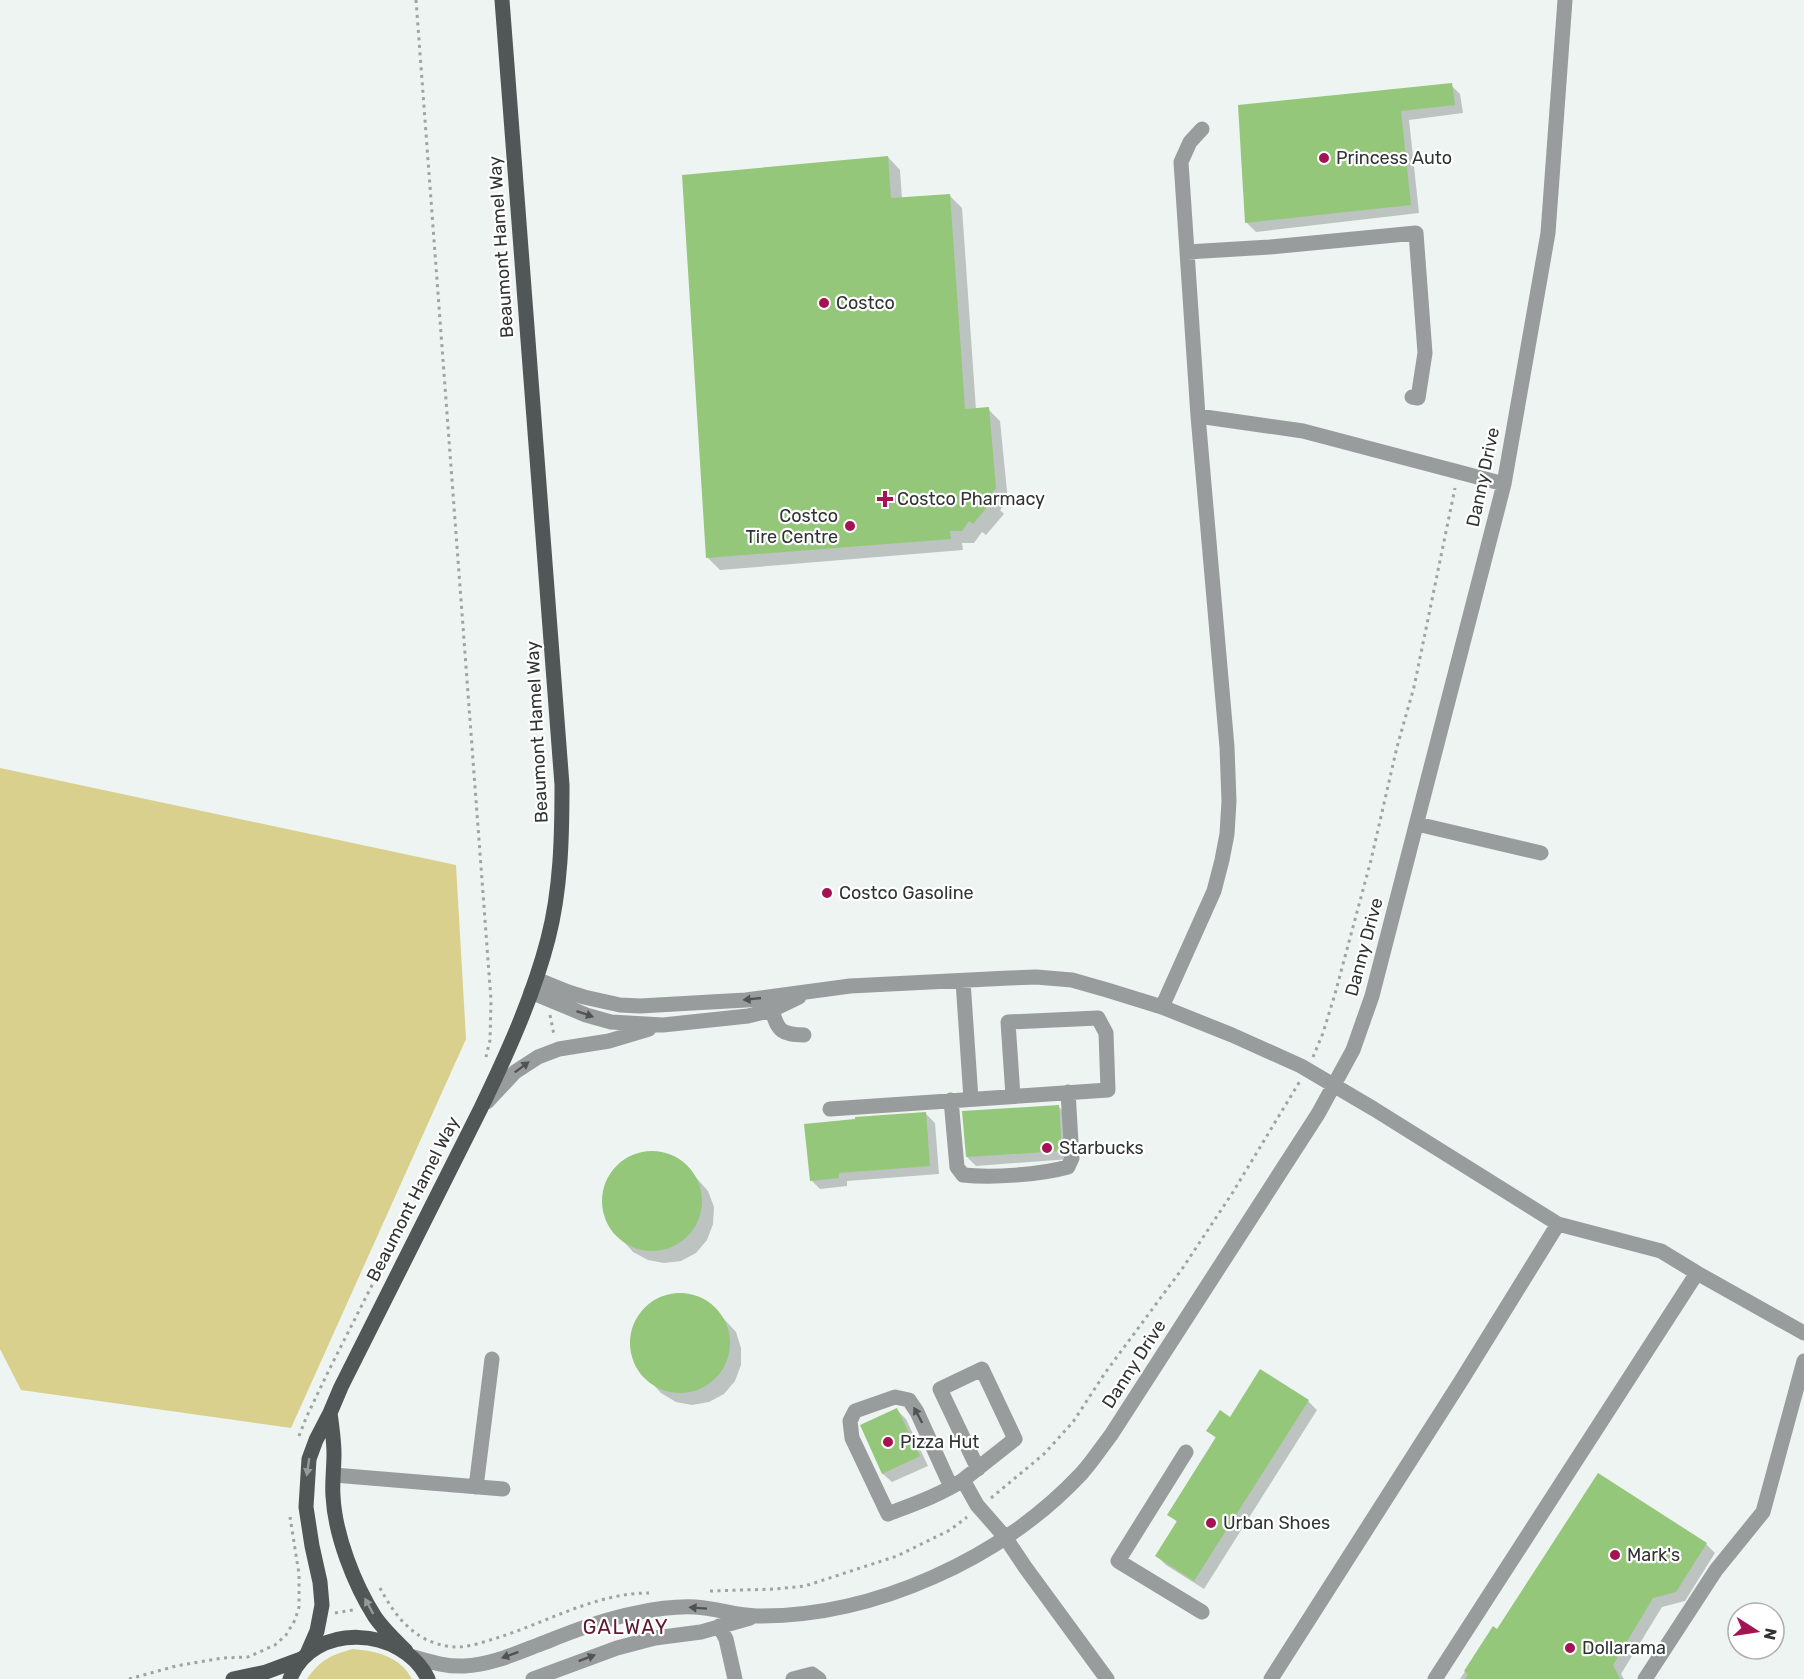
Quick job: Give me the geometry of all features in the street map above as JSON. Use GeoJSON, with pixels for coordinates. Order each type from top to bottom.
{"type":"FeatureCollection","features":[{"type":"Feature","properties":{"kind":"main road","name":"Beaumont Hamel Way"},"geometry":{"type":"LineString","coordinates":[[290,1679],[317,1631],[322,1605],[306,1507],[309,1459],[346,1377],[502,1064],[533,986],[554,911],[562,834],[562,785],[502,0]]}},
{"type":"Feature","properties":{"kind":"main road","name":"Beaumont Hamel Way"},"geometry":{"type":"LineString","coordinates":[[330,1413],[334,1451],[335,1514],[355,1578],[375,1617],[388,1634],[419,1664],[429,1679]]}},
{"type":"Feature","properties":{"kind":"main road"},"geometry":{"type":"LineString","coordinates":[[233,1679],[258,1674],[335,1641],[362,1637],[390,1643],[408,1654]]}},
{"type":"Feature","properties":{"kind":"street","name":"Danny Drive"},"geometry":{"type":"LineString","coordinates":[[408,1654],[450,1666],[462,1666],[488,1663],[595,1624],[653,1610],[695,1607],[756,1616],[799,1614],[848,1607],[869,1601],[913,1586],[982,1552],[1005,1537],[1065,1490],[1082,1473],[1111,1435],[1318,1114],[1353,1050],[1372,996],[1504,484],[1548,233],[1565,0]]}},
{"type":"Feature","properties":{"kind":"street"},"geometry":{"type":"LineString","coordinates":[[1162,1007],[1214,891],[1222,860],[1228,810],[1227,747],[1198,416],[1181,162],[1190,142],[1202,129]]}},
{"type":"Feature","properties":{"kind":"street"},"geometry":{"type":"LineString","coordinates":[[1187,252],[1270,247],[1416,233],[1425,352],[1418,398],[1412,397]]}},
{"type":"Feature","properties":{"kind":"street"},"geometry":{"type":"LineString","coordinates":[[1198,416],[1303,431],[1504,484]]}},
{"type":"Feature","properties":{"kind":"street"},"geometry":{"type":"LineString","coordinates":[[1417,824],[1541,853]]}},
{"type":"Feature","properties":{"kind":"street"},"geometry":{"type":"LineString","coordinates":[[533,986],[620,1005],[640,1006],[746,1000],[850,986],[1036,977],[1072,980],[1162,1007],[1301,1066],[1558,1224],[1661,1251],[1804,1333]]}},
{"type":"Feature","properties":{"kind":"street"},"geometry":{"type":"LineString","coordinates":[[963,981],[971,1099]]}},
{"type":"Feature","properties":{"kind":"street"},"geometry":{"type":"LineString","coordinates":[[533,986],[586,1015],[611,1022],[663,1025],[748,1016],[771,1010],[810,992]]}},
{"type":"Feature","properties":{"kind":"street"},"geometry":{"type":"LineString","coordinates":[[771,1010],[778,1028],[790,1034],[804,1035]]}},
{"type":"Feature","properties":{"kind":"street"},"geometry":{"type":"LineString","coordinates":[[830,1109],[1108,1090],[1106,1033],[1098,1018],[1008,1022],[1013,1096]]}},
{"type":"Feature","properties":{"kind":"street"},"geometry":{"type":"LineString","coordinates":[[481,1108],[515,1072],[538,1057],[561,1048],[609,1041],[663,1025]]}},
{"type":"Feature","properties":{"kind":"street"},"geometry":{"type":"LineString","coordinates":[[951,1100],[957,1167],[963,1175],[980,1177],[1055,1171],[1068,1167],[1072,1158],[1068,1092]]}},
{"type":"Feature","properties":{"kind":"street"},"geometry":{"type":"LineString","coordinates":[[1271,1679],[1461,1382],[1558,1224]]}},
{"type":"Feature","properties":{"kind":"street"},"geometry":{"type":"LineString","coordinates":[[1435,1679],[1697,1273]]}},
{"type":"Feature","properties":{"kind":"street"},"geometry":{"type":"LineString","coordinates":[[476,1487],[492,1359]]}},
{"type":"Feature","properties":{"kind":"street"},"geometry":{"type":"LineString","coordinates":[[1645,1679],[1716,1570],[1763,1512],[1804,1361]]}},
{"type":"Feature","properties":{"kind":"street"},"geometry":{"type":"LineString","coordinates":[[978,1469],[940,1389],[982,1369],[1016,1438],[978,1469],[957,1484],[888,1514],[852,1438],[850,1420],[855,1411],[895,1397],[909,1400],[957,1484],[1005,1537],[1107,1679]]}},
{"type":"Feature","properties":{"kind":"street"},"geometry":{"type":"LineString","coordinates":[[1186,1452],[1118,1561],[1202,1612]]}},
{"type":"Feature","properties":{"kind":"street"},"geometry":{"type":"LineString","coordinates":[[334,1475],[503,1490]]}},
{"type":"Feature","properties":{"kind":"street","name":"Danny Drive"},"geometry":{"type":"LineString","coordinates":[[533,1679],[618,1647],[671,1635],[701,1632],[756,1616]]}},
{"type":"Feature","properties":{"kind":"street"},"geometry":{"type":"LineString","coordinates":[[719,1626],[726,1639],[735,1679]]}},
{"type":"Feature","properties":{"kind":"street"},"geometry":{"type":"LineString","coordinates":[[792,1679],[812,1674],[819,1679]]}},
{"type":"Feature","properties":{"kind":"path"},"geometry":{"type":"LineString","coordinates":[[416,0],[491,1000],[490,1040],[486,1058]]}},
{"type":"Feature","properties":{"kind":"path"},"geometry":{"type":"LineString","coordinates":[[1316,1051],[1335,994],[1414,687],[1459,472]]}},
{"type":"Feature","properties":{"kind":"path"},"geometry":{"type":"LineString","coordinates":[[551,1010],[549,1017],[556,1039]]}},
{"type":"Feature","properties":{"kind":"path"},"geometry":{"type":"LineString","coordinates":[[995,1495],[1044,1454],[1072,1422],[1182,1269],[1291,1098]]}},
{"type":"Feature","properties":{"kind":"path"},"geometry":{"type":"LineString","coordinates":[[300,1431],[440,1150]]}},
{"type":"Feature","properties":{"kind":"path"},"geometry":{"type":"LineString","coordinates":[[129,1679],[176,1666],[222,1658],[248,1657],[262,1652],[275,1645],[286,1635],[295,1620],[299,1607]]}},
{"type":"Feature","properties":{"kind":"path"},"geometry":{"type":"LineString","coordinates":[[332,1613],[345,1612],[358,1607]]}},
{"type":"Feature","properties":{"kind":"shaded area"},"geometry":{"type":"Polygon","coordinates":[[[0,768],[456,865],[466,1039],[291,1428],[21,1390],[0,1349],[0,768]]]}},
{"type":"Feature","properties":{"kind":"shaded area"},"geometry":{"type":"Polygon","coordinates":[[[353,1649],[387,1656],[401,1665],[412,1679],[307,1679],[327,1659],[353,1649]]]}},
{"type":"Feature","properties":{"kind":"building","name":"Princess Auto"},"geometry":{"type":"Polygon","coordinates":[[[1452,83],[1455,105],[1401,111],[1411,205],[1245,223],[1238,105],[1452,83]]]}},
{"type":"Feature","properties":{"kind":"building","name":"Costco"},"geometry":{"type":"Polygon","coordinates":[[[888,156],[891,198],[950,194],[965,409],[989,407],[996,488],[989,497],[993,500],[973,524],[969,521],[962,531],[950,531],[951,539],[706,558],[682,175],[888,156]]]}},
{"type":"Feature","properties":{"kind":"building"},"geometry":{"type":"Polygon","coordinates":[[[1059,1105],[1062,1151],[966,1157],[962,1111],[1059,1105]]]}},
{"type":"Feature","properties":{"kind":"building"},"geometry":{"type":"Polygon","coordinates":[[[926,1112],[930,1166],[839,1173],[839,1178],[810,1181],[804,1124],[855,1119],[855,1117],[926,1112]]]}},
{"type":"Feature","properties":{"kind":"building"},"geometry":{"type":"Polygon","coordinates":[[[652,1151],[680,1159],[694,1173],[702,1201],[694,1229],[680,1243],[652,1251],[624,1243],[610,1229],[602,1201],[610,1173],[624,1159],[652,1151]]]}},
{"type":"Feature","properties":{"kind":"building"},"geometry":{"type":"Polygon","coordinates":[[[680,1293],[708,1301],[722,1315],[730,1343],[722,1371],[708,1385],[680,1393],[652,1385],[638,1371],[630,1343],[638,1315],[652,1301],[680,1293]]]}},
{"type":"Feature","properties":{"kind":"building"},"geometry":{"type":"Polygon","coordinates":[[[1260,1369],[1309,1400],[1194,1581],[1155,1556],[1177,1521],[1167,1515],[1216,1437],[1206,1431],[1220,1410],[1230,1417],[1260,1369]]]}},
{"type":"Feature","properties":{"kind":"building"},"geometry":{"type":"Polygon","coordinates":[[[897,1408],[920,1456],[882,1474],[860,1425],[897,1408]]]}},
{"type":"Feature","properties":{"kind":"building"},"geometry":{"type":"Polygon","coordinates":[[[1598,1473],[1707,1543],[1676,1592],[1653,1598],[1613,1665],[1620,1679],[1465,1679],[1468,1674],[1464,1671],[1493,1626],[1497,1629],[1598,1473]]]}},
{"type":"Feature","properties":{"kind":"place","name":"Princess Auto"},"geometry":{"type":"Point","coordinates":[1324,158]}},
{"type":"Feature","properties":{"kind":"place","name":"Costco"},"geometry":{"type":"Point","coordinates":[824,303]}},
{"type":"Feature","properties":{"kind":"place","name":"Costco Pharmacy"},"geometry":{"type":"Point","coordinates":[885,499]}},
{"type":"Feature","properties":{"kind":"place","name":"Costco Tire Centre"},"geometry":{"type":"Point","coordinates":[850,526]}},
{"type":"Feature","properties":{"kind":"place","name":"Costco Gasoline"},"geometry":{"type":"Point","coordinates":[827,893]}},
{"type":"Feature","properties":{"kind":"place","name":"Starbucks"},"geometry":{"type":"Point","coordinates":[1047,1148]}},
{"type":"Feature","properties":{"kind":"place","name":"Pizza Hut"},"geometry":{"type":"Point","coordinates":[888,1442]}},
{"type":"Feature","properties":{"kind":"place","name":"Urban Shoes"},"geometry":{"type":"Point","coordinates":[1211,1523]}},
{"type":"Feature","properties":{"kind":"place","name":"Mark's"},"geometry":{"type":"Point","coordinates":[1615,1555]}},
{"type":"Feature","properties":{"kind":"place","name":"Dollarama"},"geometry":{"type":"Point","coordinates":[1570,1648]}},
{"type":"Feature","properties":{"kind":"district","name":"GALWAY"},"geometry":{"type":"Point","coordinates":[626,1627]}}]}
